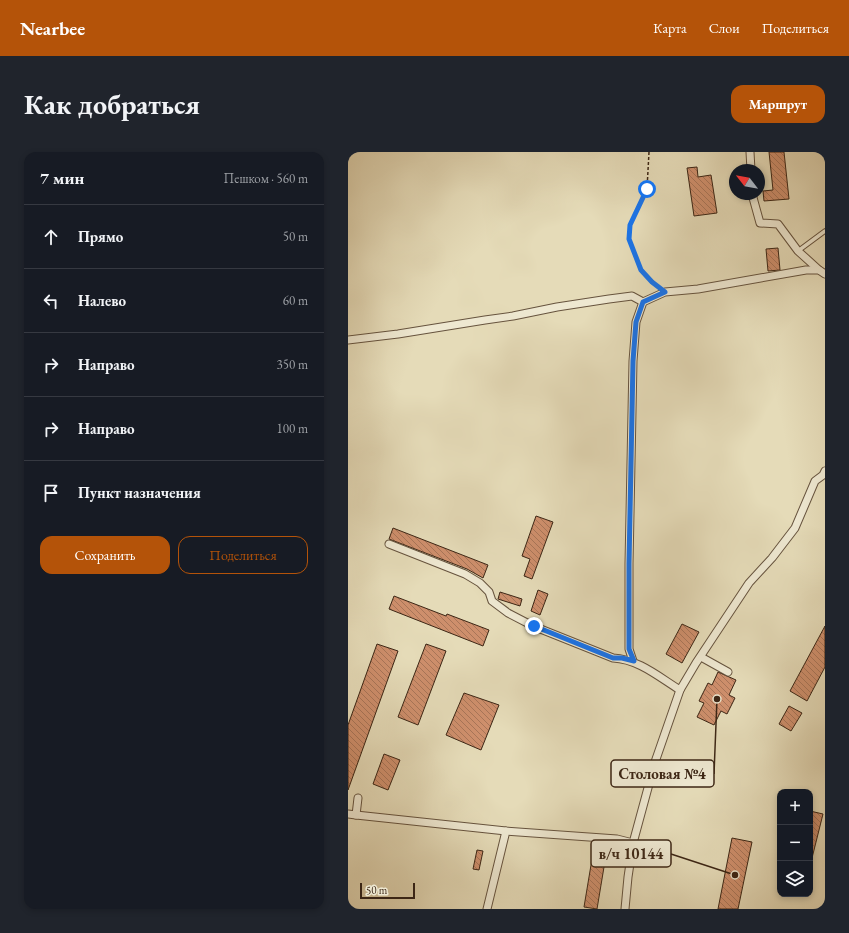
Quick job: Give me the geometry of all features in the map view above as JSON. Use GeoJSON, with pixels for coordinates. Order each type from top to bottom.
{"type":"FeatureCollection","features":[{"type":"Feature","properties":{"kind":"street"},"geometry":{"type":"LineString","coordinates":[[750,152],[751,164]]}},
{"type":"Feature","properties":{"kind":"street"},"geometry":{"type":"LineString","coordinates":[[754,200],[760,223],[778,224],[798,250],[822,272]]}},
{"type":"Feature","properties":{"kind":"street"},"geometry":{"type":"LineString","coordinates":[[634,661],[629,649],[632,395],[636,322],[643,302],[665,292],[698,289],[806,270],[822,272]]}},
{"type":"Feature","properties":{"kind":"street"},"geometry":{"type":"LineString","coordinates":[[348,340],[398,334],[513,316],[608,299],[632,296],[643,302]]}},
{"type":"Feature","properties":{"kind":"street"},"geometry":{"type":"LineString","coordinates":[[625,909],[633,843],[656,762],[680,690],[749,583],[772,558],[795,528],[815,481],[823,475],[825,471]]}},
{"type":"Feature","properties":{"kind":"street"},"geometry":{"type":"LineString","coordinates":[[389,544],[464,574],[480,583],[489,592],[492,601],[508,613],[534,626],[613,658],[622,658],[634,661],[680,690]]}},
{"type":"Feature","properties":{"kind":"street"},"geometry":{"type":"LineString","coordinates":[[701,657],[728,672]]}},
{"type":"Feature","properties":{"kind":"street"},"geometry":{"type":"LineString","coordinates":[[356,815],[358,798]]}},
{"type":"Feature","properties":{"kind":"street"},"geometry":{"type":"LineString","coordinates":[[348,814],[506,831],[617,839],[633,843]]}},
{"type":"Feature","properties":{"kind":"street"},"geometry":{"type":"LineString","coordinates":[[487,909],[506,831]]}},
{"type":"Feature","properties":{"kind":"lane"},"geometry":{"type":"LineString","coordinates":[[798,250],[825,231]]}},
{"type":"Feature","properties":{"kind":"path"},"geometry":{"type":"LineString","coordinates":[[649,152],[647,189],[630,225],[629,239],[641,270],[652,282],[665,292]]}},
{"type":"Feature","properties":{"kind":"building"},"geometry":{"type":"Polygon","coordinates":[[[769,152],[784,152],[789,199],[764,201],[765,191],[773,190],[769,152]]]}},
{"type":"Feature","properties":{"kind":"building"},"geometry":{"type":"Polygon","coordinates":[[[697,167],[698,177],[711,175],[717,213],[694,216],[687,168],[697,167]]]}},
{"type":"Feature","properties":{"kind":"building"},"geometry":{"type":"Polygon","coordinates":[[[778,248],[780,270],[768,271],[766,249],[778,248]]]}},
{"type":"Feature","properties":{"kind":"building"},"geometry":{"type":"Polygon","coordinates":[[[536,516],[553,522],[532,579],[524,576],[530,559],[522,556],[536,516]]]}},
{"type":"Feature","properties":{"kind":"building"},"geometry":{"type":"Polygon","coordinates":[[[393,528],[488,565],[483,578],[467,569],[389,539],[393,528]]]}},
{"type":"Feature","properties":{"kind":"building"},"geometry":{"type":"Polygon","coordinates":[[[538,590],[548,594],[540,615],[531,611],[538,590]]]}},
{"type":"Feature","properties":{"kind":"building"},"geometry":{"type":"Polygon","coordinates":[[[500,592],[522,599],[520,606],[498,599],[500,592]]]}},
{"type":"Feature","properties":{"kind":"building"},"geometry":{"type":"Polygon","coordinates":[[[394,596],[446,616],[447,614],[489,630],[483,646],[389,609],[394,596]]]}},
{"type":"Feature","properties":{"kind":"building"},"geometry":{"type":"Polygon","coordinates":[[[682,624],[699,632],[682,663],[666,654],[682,624]]]}},
{"type":"Feature","properties":{"kind":"building"},"geometry":{"type":"Polygon","coordinates":[[[825,626],[825,667],[807,701],[790,691],[825,626]]]}},
{"type":"Feature","properties":{"kind":"building"},"geometry":{"type":"Polygon","coordinates":[[[377,644],[398,651],[348,790],[348,725],[377,644]]]}},
{"type":"Feature","properties":{"kind":"building"},"geometry":{"type":"Polygon","coordinates":[[[426,644],[446,651],[418,725],[398,717],[426,644]]]}},
{"type":"Feature","properties":{"kind":"building"},"geometry":{"type":"Polygon","coordinates":[[[718,672],[736,680],[729,695],[735,698],[727,714],[721,711],[714,725],[697,717],[704,703],[699,701],[708,683],[712,685],[718,672]]]}},
{"type":"Feature","properties":{"kind":"building"},"geometry":{"type":"Polygon","coordinates":[[[464,693],[499,705],[481,750],[446,735],[464,693]]]}},
{"type":"Feature","properties":{"kind":"building"},"geometry":{"type":"Polygon","coordinates":[[[789,706],[802,713],[791,731],[779,724],[789,706]]]}},
{"type":"Feature","properties":{"kind":"building"},"geometry":{"type":"Polygon","coordinates":[[[384,754],[400,760],[388,790],[373,784],[384,754]]]}},
{"type":"Feature","properties":{"kind":"building"},"geometry":{"type":"Polygon","coordinates":[[[813,812],[823,814],[813,854],[813,812]]]}},
{"type":"Feature","properties":{"kind":"building"},"geometry":{"type":"Polygon","coordinates":[[[732,838],[752,842],[738,909],[718,909],[732,838]]]}},
{"type":"Feature","properties":{"kind":"building"},"geometry":{"type":"Polygon","coordinates":[[[477,850],[483,851],[479,870],[473,869],[477,850]]]}},
{"type":"Feature","properties":{"kind":"building"},"geometry":{"type":"Polygon","coordinates":[[[592,859],[605,861],[597,909],[584,907],[592,859]]]}},
{"type":"Feature","properties":{"kind":"place","name":"Столовая №4"},"geometry":{"type":"Point","coordinates":[717,699]}},
{"type":"Feature","properties":{"kind":"place","name":"в/ч 10144"},"geometry":{"type":"Point","coordinates":[735,875]}},
{"type":"Feature","properties":{"kind":"route"},"geometry":{"type":"LineString","coordinates":[[534,626],[613,658],[622,658],[634,661],[629,649],[629,564],[632,395],[636,322],[643,302],[665,292],[652,282],[641,270],[629,239],[630,225],[647,189]]}}]}
